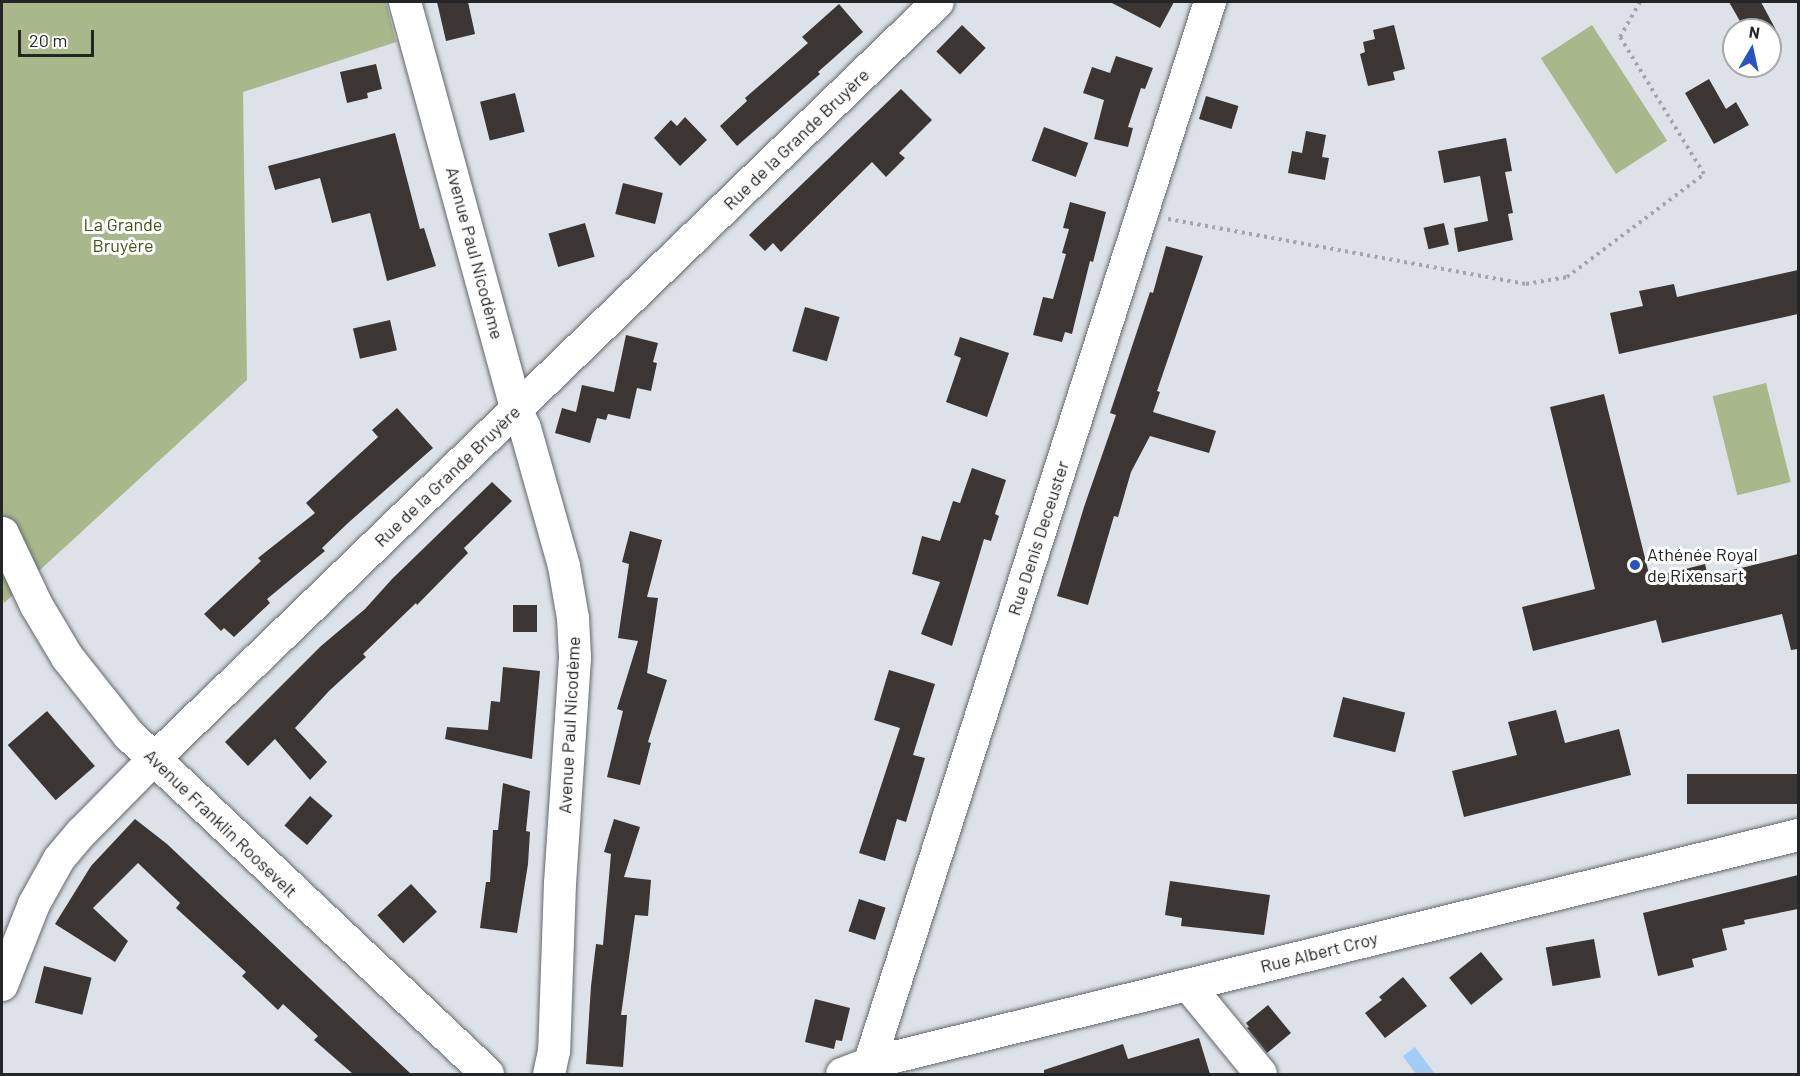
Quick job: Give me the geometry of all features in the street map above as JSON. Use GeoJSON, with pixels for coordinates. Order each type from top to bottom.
{"type":"FeatureCollection","features":[{"type":"Feature","properties":{"kind":"main road","name":"Avenue Franklin Roosevelt"},"geometry":{"type":"LineString","coordinates":[[2,533],[36,605],[67,657],[128,734],[487,1074]]}},
{"type":"Feature","properties":{"kind":"street","name":"Avenue Paul Nicodème"},"geometry":{"type":"LineString","coordinates":[[405,2],[516,409],[525,428],[564,566],[573,618],[574,658],[561,871],[554,1052],[549,1074]]}},
{"type":"Feature","properties":{"kind":"street","name":"Rue de la Grande Bruyère"},"geometry":{"type":"LineString","coordinates":[[2,985],[34,903],[59,859],[153,760],[938,2]]}},
{"type":"Feature","properties":{"kind":"street","name":"Rue Denis Deceuster"},"geometry":{"type":"LineString","coordinates":[[868,1069],[1210,2]]}},
{"type":"Feature","properties":{"kind":"street","name":"Rue Albert Croy"},"geometry":{"type":"LineString","coordinates":[[842,1074],[1188,985],[1798,835]]}},
{"type":"Feature","properties":{"kind":"street"},"geometry":{"type":"LineString","coordinates":[[1188,985],[1261,1074]]}},
{"type":"Feature","properties":{"kind":"path"},"geometry":{"type":"LineString","coordinates":[[1142,215],[1526,284],[1567,278],[1704,174],[1620,37],[1640,2]]}},
{"type":"Feature","properties":{"kind":"green space","name":"La Grande Bruyère"},"geometry":{"type":"Polygon","coordinates":[[[2,2],[386,2],[396,42],[243,92],[247,380],[4,603],[2,595],[2,2]]]}},
{"type":"Feature","properties":{"kind":"green space"},"geometry":{"type":"Polygon","coordinates":[[[1592,25],[1667,141],[1616,174],[1541,58],[1592,25]]]}},
{"type":"Feature","properties":{"kind":"green space"},"geometry":{"type":"Polygon","coordinates":[[[1766,383],[1791,482],[1737,495],[1713,396],[1766,383]]]}},
{"type":"Feature","properties":{"kind":"water"},"geometry":{"type":"Polygon","coordinates":[[[1415,1047],[1435,1074],[1416,1074],[1403,1056],[1415,1047]]]}},
{"type":"Feature","properties":{"kind":"building"},"geometry":{"type":"Polygon","coordinates":[[[437,2],[468,2],[475,34],[446,41],[437,2]]]}},
{"type":"Feature","properties":{"kind":"building"},"geometry":{"type":"Polygon","coordinates":[[[1110,2],[1174,2],[1160,28],[1110,2]]]}},
{"type":"Feature","properties":{"kind":"building"},"geometry":{"type":"Polygon","coordinates":[[[1729,2],[1761,2],[1770,18],[1738,18],[1729,2]]]}},
{"type":"Feature","properties":{"kind":"building"},"geometry":{"type":"Polygon","coordinates":[[[839,4],[863,32],[818,72],[820,74],[737,146],[720,126],[747,101],[745,98],[808,43],[802,37],[839,4]]]}},
{"type":"Feature","properties":{"kind":"building"},"geometry":{"type":"Polygon","coordinates":[[[962,25],[986,48],[960,75],[936,52],[962,25]]]}},
{"type":"Feature","properties":{"kind":"building"},"geometry":{"type":"Polygon","coordinates":[[[1394,25],[1405,69],[1393,72],[1395,80],[1368,86],[1360,54],[1365,52],[1363,42],[1375,39],[1373,30],[1394,25]]]}},
{"type":"Feature","properties":{"kind":"building"},"geometry":{"type":"Polygon","coordinates":[[[1116,56],[1153,68],[1145,89],[1141,88],[1128,127],[1133,128],[1128,147],[1094,139],[1104,100],[1083,93],[1092,67],[1110,73],[1116,56]]]}},
{"type":"Feature","properties":{"kind":"building"},"geometry":{"type":"Polygon","coordinates":[[[376,64],[382,89],[367,93],[368,98],[347,103],[340,72],[376,64]]]}},
{"type":"Feature","properties":{"kind":"building"},"geometry":{"type":"Polygon","coordinates":[[[1709,79],[1726,109],[1736,102],[1749,125],[1714,144],[1685,93],[1709,79]]]}},
{"type":"Feature","properties":{"kind":"building"},"geometry":{"type":"Polygon","coordinates":[[[901,89],[932,120],[899,153],[905,158],[886,177],[872,162],[781,252],[773,243],[765,251],[749,235],[901,89]]]}},
{"type":"Feature","properties":{"kind":"building"},"geometry":{"type":"Polygon","coordinates":[[[515,93],[525,132],[490,141],[480,102],[515,93]]]}},
{"type":"Feature","properties":{"kind":"building"},"geometry":{"type":"Polygon","coordinates":[[[1206,96],[1239,106],[1231,129],[1199,119],[1206,96]]]}},
{"type":"Feature","properties":{"kind":"building"},"geometry":{"type":"Polygon","coordinates":[[[685,117],[707,140],[680,166],[654,138],[671,120],[677,126],[685,117]]]}},
{"type":"Feature","properties":{"kind":"building"},"geometry":{"type":"Polygon","coordinates":[[[1044,127],[1088,143],[1076,177],[1032,161],[1044,127]]]}},
{"type":"Feature","properties":{"kind":"building"},"geometry":{"type":"Polygon","coordinates":[[[1306,131],[1326,135],[1322,157],[1329,158],[1325,180],[1288,173],[1292,151],[1302,153],[1306,131]]]}},
{"type":"Feature","properties":{"kind":"building"},"geometry":{"type":"Polygon","coordinates":[[[395,133],[420,229],[424,228],[436,266],[387,281],[370,213],[332,223],[320,178],[275,190],[268,166],[395,133]]]}},
{"type":"Feature","properties":{"kind":"building"},"geometry":{"type":"Polygon","coordinates":[[[1506,138],[1512,171],[1505,172],[1513,213],[1508,214],[1513,240],[1458,252],[1454,228],[1488,221],[1480,176],[1444,183],[1438,151],[1506,138]]]}},
{"type":"Feature","properties":{"kind":"building"},"geometry":{"type":"Polygon","coordinates":[[[623,183],[663,193],[655,224],[615,214],[623,183]]]}},
{"type":"Feature","properties":{"kind":"building"},"geometry":{"type":"Polygon","coordinates":[[[1070,202],[1106,212],[1093,262],[1090,261],[1072,334],[1065,332],[1062,342],[1033,335],[1043,297],[1053,299],[1066,254],[1062,253],[1069,229],[1063,228],[1070,202]]]}},
{"type":"Feature","properties":{"kind":"building"},"geometry":{"type":"Polygon","coordinates":[[[585,223],[595,257],[558,267],[548,233],[585,223]]]}},
{"type":"Feature","properties":{"kind":"building"},"geometry":{"type":"Polygon","coordinates":[[[1444,223],[1449,244],[1428,249],[1424,228],[1444,223]]]}},
{"type":"Feature","properties":{"kind":"building"},"geometry":{"type":"Polygon","coordinates":[[[1166,246],[1203,256],[1157,391],[1160,392],[1153,412],[1216,431],[1209,453],[1150,436],[1131,472],[1118,517],[1114,516],[1088,605],[1057,596],[1084,507],[1116,415],[1110,413],[1150,292],[1153,293],[1166,246]]]}},
{"type":"Feature","properties":{"kind":"building"},"geometry":{"type":"Polygon","coordinates":[[[1798,270],[1798,314],[1619,354],[1610,313],[1643,306],[1639,291],[1674,284],[1677,297],[1798,270]]]}},
{"type":"Feature","properties":{"kind":"building"},"geometry":{"type":"Polygon","coordinates":[[[805,307],[840,317],[827,361],[792,351],[805,307]]]}},
{"type":"Feature","properties":{"kind":"building"},"geometry":{"type":"Polygon","coordinates":[[[390,320],[397,350],[360,359],[353,329],[390,320]]]}},
{"type":"Feature","properties":{"kind":"building"},"geometry":{"type":"Polygon","coordinates":[[[626,335],[658,343],[653,362],[657,363],[651,391],[637,388],[630,419],[608,414],[606,420],[597,418],[590,443],[555,433],[562,408],[576,412],[582,385],[614,392],[626,335]]]}},
{"type":"Feature","properties":{"kind":"building"},"geometry":{"type":"Polygon","coordinates":[[[960,337],[1009,353],[987,417],[946,402],[961,358],[954,355],[960,337]]]}},
{"type":"Feature","properties":{"kind":"building"},"geometry":{"type":"Polygon","coordinates":[[[1604,394],[1650,578],[1705,564],[1708,576],[1798,554],[1798,649],[1791,650],[1782,614],[1662,643],[1656,620],[1533,651],[1522,607],[1595,589],[1550,407],[1604,394]]]}},
{"type":"Feature","properties":{"kind":"building"},"geometry":{"type":"Polygon","coordinates":[[[397,408],[433,448],[348,523],[322,548],[325,551],[267,599],[270,603],[234,637],[224,628],[221,631],[204,614],[261,561],[258,558],[315,513],[306,503],[378,437],[372,430],[397,408]]]}},
{"type":"Feature","properties":{"kind":"building"},"geometry":{"type":"Polygon","coordinates":[[[972,468],[1006,480],[995,514],[999,516],[991,541],[984,539],[952,646],[921,634],[940,582],[912,574],[922,536],[940,541],[953,501],[960,503],[972,468]]]}},
{"type":"Feature","properties":{"kind":"building"},"geometry":{"type":"Polygon","coordinates":[[[492,482],[512,501],[464,548],[468,553],[417,605],[416,603],[363,654],[366,657],[329,691],[295,728],[327,762],[310,780],[275,739],[248,766],[225,742],[321,646],[365,609],[392,579],[492,482]]]}},
{"type":"Feature","properties":{"kind":"building"},"geometry":{"type":"Polygon","coordinates":[[[630,531],[662,540],[647,597],[658,598],[647,673],[667,680],[648,742],[651,743],[640,785],[607,777],[623,711],[617,709],[638,641],[618,638],[629,564],[622,562],[630,531]]]}},
{"type":"Feature","properties":{"kind":"building"},"geometry":{"type":"Polygon","coordinates":[[[513,605],[537,605],[537,632],[513,632],[513,605]]]}},
{"type":"Feature","properties":{"kind":"building"},"geometry":{"type":"Polygon","coordinates":[[[503,667],[540,671],[532,759],[445,739],[447,727],[488,730],[491,701],[500,702],[503,667]]]}},
{"type":"Feature","properties":{"kind":"building"},"geometry":{"type":"Polygon","coordinates":[[[889,670],[935,684],[913,755],[925,758],[906,822],[897,819],[885,861],[859,853],[900,728],[874,720],[889,670]]]}},
{"type":"Feature","properties":{"kind":"building"},"geometry":{"type":"Polygon","coordinates":[[[1343,697],[1405,712],[1395,752],[1333,737],[1343,697]]]}},
{"type":"Feature","properties":{"kind":"building"},"geometry":{"type":"Polygon","coordinates":[[[1556,710],[1565,743],[1619,729],[1631,775],[1464,817],[1452,771],[1517,755],[1508,722],[1556,710]]]}},
{"type":"Feature","properties":{"kind":"building"},"geometry":{"type":"Polygon","coordinates":[[[47,711],[95,766],[56,800],[8,745],[47,711]]]}},
{"type":"Feature","properties":{"kind":"building"},"geometry":{"type":"Polygon","coordinates":[[[1687,774],[1798,774],[1798,804],[1687,804],[1687,774]]]}},
{"type":"Feature","properties":{"kind":"building"},"geometry":{"type":"Polygon","coordinates":[[[503,783],[530,791],[526,831],[530,832],[528,864],[517,933],[480,928],[486,882],[490,882],[493,830],[498,830],[503,783]]]}},
{"type":"Feature","properties":{"kind":"building"},"geometry":{"type":"Polygon","coordinates":[[[310,796],[333,816],[307,845],[284,825],[310,796]]]}},
{"type":"Feature","properties":{"kind":"building"},"geometry":{"type":"Polygon","coordinates":[[[135,819],[167,844],[411,1074],[353,1074],[314,1040],[318,1036],[283,1004],[278,1010],[242,976],[246,972],[176,908],[180,903],[138,863],[93,908],[128,941],[115,962],[55,924],[91,866],[135,819]]]}},
{"type":"Feature","properties":{"kind":"building"},"geometry":{"type":"Polygon","coordinates":[[[614,819],[640,827],[624,877],[651,880],[648,916],[635,915],[621,1015],[627,1015],[623,1067],[586,1064],[596,944],[603,945],[611,854],[604,852],[614,819]]]}},
{"type":"Feature","properties":{"kind":"building"},"geometry":{"type":"Polygon","coordinates":[[[1798,875],[1798,909],[1744,920],[1745,924],[1722,929],[1727,950],[1692,959],[1694,967],[1658,976],[1643,913],[1798,875]]]}},
{"type":"Feature","properties":{"kind":"building"},"geometry":{"type":"Polygon","coordinates":[[[1170,881],[1270,895],[1264,935],[1181,926],[1182,918],[1165,915],[1170,881]]]}},
{"type":"Feature","properties":{"kind":"building"},"geometry":{"type":"Polygon","coordinates":[[[411,884],[437,912],[403,943],[377,915],[411,884]]]}},
{"type":"Feature","properties":{"kind":"building"},"geometry":{"type":"Polygon","coordinates":[[[859,899],[886,908],[875,940],[848,931],[859,899]]]}},
{"type":"Feature","properties":{"kind":"building"},"geometry":{"type":"Polygon","coordinates":[[[1594,939],[1601,977],[1553,986],[1546,948],[1594,939]]]}},
{"type":"Feature","properties":{"kind":"building"},"geometry":{"type":"Polygon","coordinates":[[[1481,952],[1503,979],[1471,1005],[1449,978],[1481,952]]]}},
{"type":"Feature","properties":{"kind":"building"},"geometry":{"type":"Polygon","coordinates":[[[44,966],[92,978],[82,1015],[35,1003],[44,966]]]}},
{"type":"Feature","properties":{"kind":"building"},"geometry":{"type":"Polygon","coordinates":[[[1403,977],[1427,1006],[1385,1038],[1365,1013],[1382,1000],[1379,997],[1403,977]]]}},
{"type":"Feature","properties":{"kind":"building"},"geometry":{"type":"Polygon","coordinates":[[[815,999],[850,1008],[842,1041],[836,1040],[834,1049],[805,1042],[815,999]]]}},
{"type":"Feature","properties":{"kind":"building"},"geometry":{"type":"Polygon","coordinates":[[[1268,1005],[1291,1033],[1267,1053],[1247,1028],[1249,1027],[1246,1023],[1268,1005]]]}},
{"type":"Feature","properties":{"kind":"building"},"geometry":{"type":"Polygon","coordinates":[[[1199,1038],[1210,1074],[1044,1074],[1044,1070],[1123,1044],[1128,1059],[1199,1038]]]}},
{"type":"Feature","properties":{"kind":"place","name":"Athénée Royal de Rixensart"},"geometry":{"type":"Point","coordinates":[1635,565]}}]}
